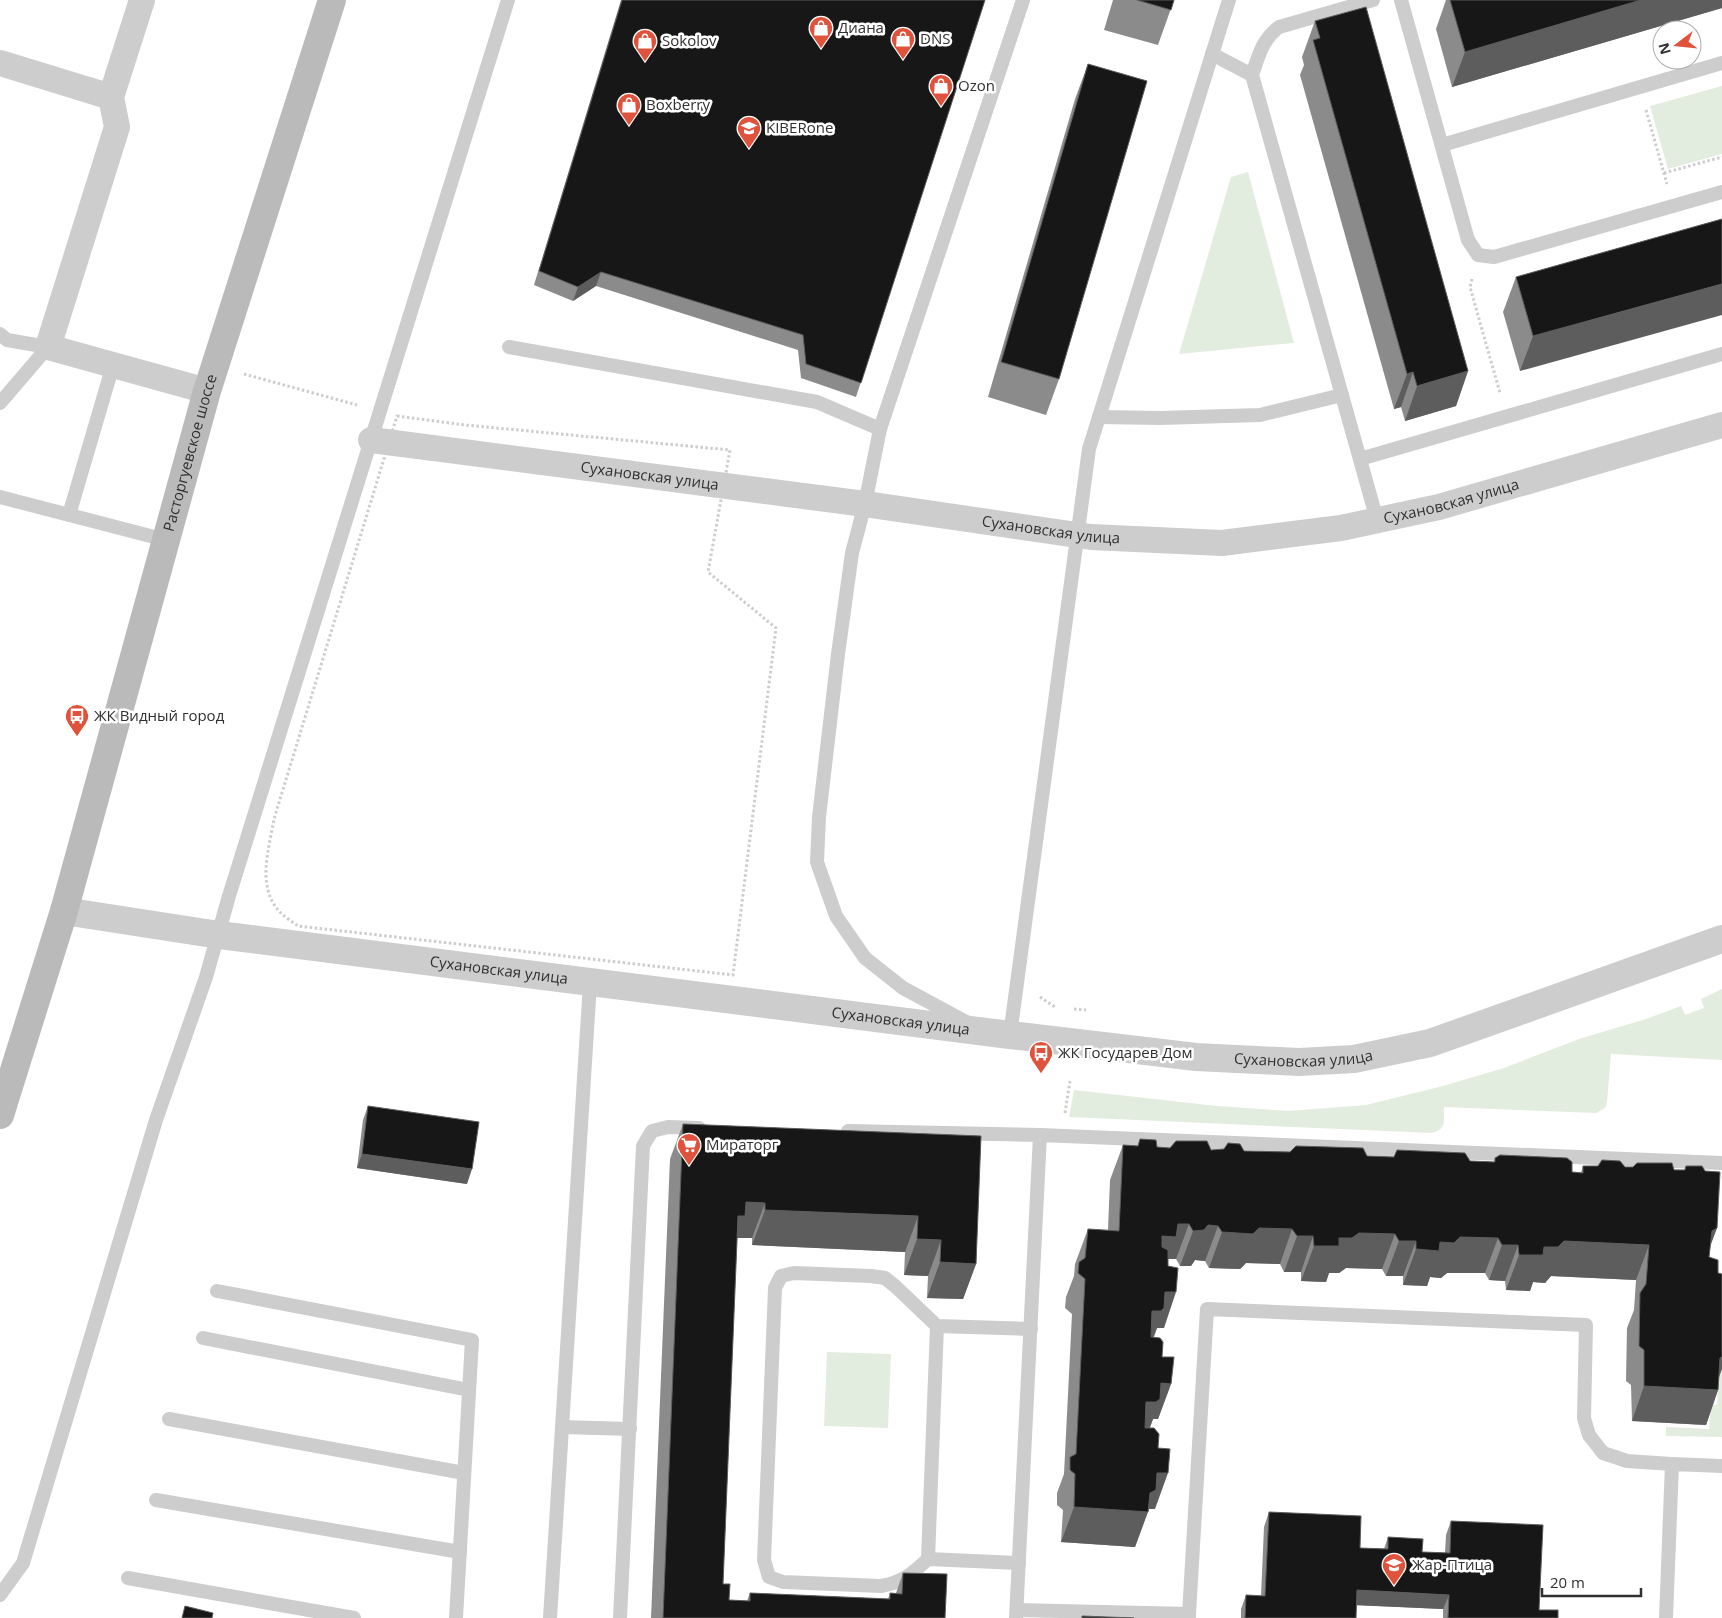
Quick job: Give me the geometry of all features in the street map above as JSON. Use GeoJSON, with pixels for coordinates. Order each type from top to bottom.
{"type":"FeatureCollection","features":[{"type":"Feature","properties":{"kind":"main road","name":"Расторгуевское шоссе"},"geometry":{"type":"LineString","coordinates":[[0,1115],[64,910],[211,379],[332,0]]}},
{"type":"Feature","properties":{"kind":"street"},"geometry":{"type":"LineString","coordinates":[[142,0],[111,96],[117,126],[48,347],[113,365],[211,379]]}},
{"type":"Feature","properties":{"kind":"street"},"geometry":{"type":"LineString","coordinates":[[0,63],[111,96]]}},
{"type":"Feature","properties":{"kind":"street","name":"Сухановская улица"},"geometry":{"type":"LineString","coordinates":[[380,441],[865,504],[1078,536],[1222,543],[1341,528],[1439,507],[1722,425]]}},
{"type":"Feature","properties":{"kind":"street","name":"Сухановская улица"},"geometry":{"type":"LineString","coordinates":[[64,910],[218,935],[590,983],[1196,1057],[1299,1062],[1354,1059],[1430,1043],[1722,939]]}},
{"type":"Feature","properties":{"kind":"lane"},"geometry":{"type":"LineString","coordinates":[[0,1595],[23,1563],[156,1120],[206,977],[232,887],[380,441],[380,411],[508,0]]}},
{"type":"Feature","properties":{"kind":"lane"},"geometry":{"type":"LineString","coordinates":[[1023,0],[880,429],[865,504],[852,553],[819,817],[817,862],[836,916],[865,958],[904,988],[997,1033],[1078,536],[1089,449],[1229,0]]}},
{"type":"Feature","properties":{"kind":"lane"},"geometry":{"type":"LineString","coordinates":[[1373,0],[1279,27],[1270,34],[1263,44],[1252,74],[1377,520]]}},
{"type":"Feature","properties":{"kind":"lane"},"geometry":{"type":"LineString","coordinates":[[1401,0],[1468,240],[1478,255],[1494,257],[1722,192]]}},
{"type":"Feature","properties":{"kind":"lane"},"geometry":{"type":"LineString","coordinates":[[1212,54],[1252,74]]}},
{"type":"Feature","properties":{"kind":"lane"},"geometry":{"type":"LineString","coordinates":[[1442,145],[1722,63]]}},
{"type":"Feature","properties":{"kind":"lane"},"geometry":{"type":"LineString","coordinates":[[0,334],[8,340],[48,347]]}},
{"type":"Feature","properties":{"kind":"lane"},"geometry":{"type":"LineString","coordinates":[[0,404],[48,347]]}},
{"type":"Feature","properties":{"kind":"lane"},"geometry":{"type":"LineString","coordinates":[[509,347],[817,402],[880,429]]}},
{"type":"Feature","properties":{"kind":"lane"},"geometry":{"type":"LineString","coordinates":[[1360,459],[1722,354]]}},
{"type":"Feature","properties":{"kind":"lane"},"geometry":{"type":"LineString","coordinates":[[69,515],[113,365]]}},
{"type":"Feature","properties":{"kind":"lane"},"geometry":{"type":"LineString","coordinates":[[1099,417],[1160,418],[1260,415],[1342,395]]}},
{"type":"Feature","properties":{"kind":"lane"},"geometry":{"type":"LineString","coordinates":[[0,497],[166,540]]}},
{"type":"Feature","properties":{"kind":"lane"},"geometry":{"type":"LineString","coordinates":[[550,1618],[590,983]]}},
{"type":"Feature","properties":{"kind":"lane"},"geometry":{"type":"LineString","coordinates":[[620,1618],[643,1146],[652,1131],[668,1127],[717,1128]]}},
{"type":"Feature","properties":{"kind":"lane"},"geometry":{"type":"LineString","coordinates":[[836,1131],[1040,1135],[1722,1163]]}},
{"type":"Feature","properties":{"kind":"lane"},"geometry":{"type":"LineString","coordinates":[[1040,1135],[1017,1614],[1189,1616],[1207,1309],[1586,1325],[1584,1418],[1590,1435],[1603,1453],[1627,1461],[1722,1466]]}},
{"type":"Feature","properties":{"kind":"lane"},"geometry":{"type":"LineString","coordinates":[[937,1326],[928,1559],[910,1576],[895,1583],[881,1586],[783,1582],[769,1577],[764,1560],[775,1288],[782,1276],[794,1273],[885,1278],[937,1326],[1031,1329]]}},
{"type":"Feature","properties":{"kind":"lane"},"geometry":{"type":"LineString","coordinates":[[217,1291],[472,1340],[456,1618]]}},
{"type":"Feature","properties":{"kind":"lane"},"geometry":{"type":"LineString","coordinates":[[203,1338],[469,1390]]}},
{"type":"Feature","properties":{"kind":"lane"},"geometry":{"type":"LineString","coordinates":[[169,1419],[464,1473]]}},
{"type":"Feature","properties":{"kind":"lane"},"geometry":{"type":"LineString","coordinates":[[562,1427],[630,1429]]}},
{"type":"Feature","properties":{"kind":"lane"},"geometry":{"type":"LineString","coordinates":[[1666,1618],[1672,1464]]}},
{"type":"Feature","properties":{"kind":"lane"},"geometry":{"type":"LineString","coordinates":[[156,1500],[460,1552]]}},
{"type":"Feature","properties":{"kind":"lane"},"geometry":{"type":"LineString","coordinates":[[928,1559],[1019,1563]]}},
{"type":"Feature","properties":{"kind":"lane"},"geometry":{"type":"LineString","coordinates":[[128,1578],[276,1611],[354,1618]]}},
{"type":"Feature","properties":{"kind":"path"},"geometry":{"type":"LineString","coordinates":[[1640,88],[1673,206]]}},
{"type":"Feature","properties":{"kind":"path"},"geometry":{"type":"LineString","coordinates":[[1664,173],[1722,157]]}},
{"type":"Feature","properties":{"kind":"path"},"geometry":{"type":"LineString","coordinates":[[1478,255],[1470,287],[1500,396]]}},
{"type":"Feature","properties":{"kind":"path"},"geometry":{"type":"LineString","coordinates":[[211,379],[380,411],[397,416],[465,425],[730,450],[708,572],[776,628],[734,975],[298,926],[279,912],[267,892],[265,867],[274,819],[380,441],[397,416]]}},
{"type":"Feature","properties":{"kind":"path"},"geometry":{"type":"LineString","coordinates":[[1062,1136],[1070,1082]]}},
{"type":"Feature","properties":{"kind":"green space"},"geometry":{"type":"Polygon","coordinates":[[[1722,86],[1722,154],[1668,169],[1650,106],[1722,86]]]}},
{"type":"Feature","properties":{"kind":"green space"},"geometry":{"type":"Polygon","coordinates":[[[1248,172],[1294,343],[1179,354],[1231,177],[1248,172]]]}},
{"type":"Feature","properties":{"kind":"green space"},"geometry":{"type":"Polygon","coordinates":[[[1722,989],[1722,1060],[1611,1054],[1607,1102],[1605,1108],[1596,1113],[1444,1107],[1444,1124],[1440,1130],[1431,1133],[1069,1117],[1074,1090],[1217,1106],[1288,1111],[1366,1105],[1443,1086],[1504,1068],[1579,1039],[1646,1019],[1681,1006],[1685,1015],[1704,1008],[1701,999],[1722,989]]]}},
{"type":"Feature","properties":{"kind":"green space"},"geometry":{"type":"Polygon","coordinates":[[[1722,1309],[1722,1437],[1666,1436],[1666,1427],[1709,1429],[1711,1404],[1717,1405],[1722,1309]]]}},
{"type":"Feature","properties":{"kind":"green space"},"geometry":{"type":"Polygon","coordinates":[[[827,1352],[891,1354],[888,1428],[824,1426],[827,1352]]]}},
{"type":"Feature","properties":{"kind":"building"},"geometry":{"type":"Polygon","coordinates":[[[622,0],[985,0],[861,383],[806,364],[803,335],[601,272],[578,287],[539,271],[622,0]]]}},
{"type":"Feature","properties":{"kind":"building"},"geometry":{"type":"Polygon","coordinates":[[[1137,0],[1174,0],[1171,10],[1137,0]]]}},
{"type":"Feature","properties":{"kind":"building"},"geometry":{"type":"Polygon","coordinates":[[[1450,0],[1641,0],[1465,52],[1450,0]]]}},
{"type":"Feature","properties":{"kind":"building"},"geometry":{"type":"Polygon","coordinates":[[[1366,7],[1468,371],[1417,386],[1413,372],[1407,374],[1313,40],[1320,38],[1315,21],[1366,7]]]}},
{"type":"Feature","properties":{"kind":"building"},"geometry":{"type":"Polygon","coordinates":[[[1088,64],[1147,81],[1059,379],[1001,362],[1088,64]]]}},
{"type":"Feature","properties":{"kind":"building"},"geometry":{"type":"Polygon","coordinates":[[[1722,219],[1722,284],[1533,336],[1516,277],[1722,219]]]}},
{"type":"Feature","properties":{"kind":"building"},"geometry":{"type":"Polygon","coordinates":[[[368,1106],[479,1122],[472,1169],[362,1154],[368,1106]]]}},
{"type":"Feature","properties":{"kind":"building"},"geometry":{"type":"Polygon","coordinates":[[[683,1124],[981,1136],[976,1264],[940,1262],[941,1240],[917,1239],[918,1216],[765,1210],[765,1203],[746,1202],[745,1216],[738,1216],[723,1584],[730,1584],[729,1600],[750,1601],[750,1593],[890,1599],[890,1593],[902,1594],[903,1573],[947,1574],[945,1618],[663,1618],[683,1124]]]}},
{"type":"Feature","properties":{"kind":"building"},"geometry":{"type":"Polygon","coordinates":[[[1140,1139],[1156,1140],[1157,1147],[1170,1148],[1176,1141],[1207,1141],[1211,1150],[1224,1149],[1228,1143],[1240,1144],[1244,1151],[1290,1152],[1296,1146],[1363,1148],[1367,1156],[1394,1157],[1397,1150],[1465,1153],[1470,1161],[1495,1162],[1495,1158],[1500,1155],[1567,1158],[1572,1162],[1572,1172],[1583,1173],[1583,1166],[1598,1166],[1602,1160],[1620,1161],[1625,1167],[1633,1167],[1637,1163],[1672,1163],[1674,1170],[1685,1170],[1686,1166],[1702,1166],[1705,1171],[1720,1172],[1717,1228],[1712,1231],[1709,1257],[1718,1260],[1718,1273],[1722,1274],[1722,1357],[1720,1358],[1718,1390],[1644,1386],[1644,1350],[1639,1346],[1640,1293],[1646,1284],[1649,1245],[1564,1241],[1558,1247],[1544,1247],[1543,1255],[1519,1255],[1518,1245],[1502,1245],[1498,1238],[1460,1237],[1454,1243],[1440,1242],[1439,1251],[1416,1249],[1416,1241],[1399,1241],[1395,1234],[1359,1233],[1352,1238],[1339,1238],[1339,1246],[1314,1246],[1313,1236],[1297,1236],[1292,1229],[1259,1228],[1253,1234],[1222,1232],[1218,1226],[1208,1225],[1204,1230],[1193,1231],[1189,1224],[1178,1224],[1176,1237],[1162,1236],[1162,1247],[1168,1250],[1168,1266],[1178,1268],[1176,1292],[1165,1292],[1164,1308],[1161,1311],[1152,1311],[1151,1337],[1160,1338],[1163,1342],[1162,1357],[1174,1357],[1171,1384],[1161,1383],[1160,1399],[1156,1402],[1146,1402],[1145,1428],[1154,1428],[1159,1434],[1158,1448],[1170,1449],[1168,1473],[1157,1473],[1156,1490],[1150,1493],[1148,1512],[1074,1507],[1075,1474],[1070,1470],[1070,1457],[1076,1454],[1085,1279],[1078,1273],[1079,1262],[1085,1258],[1088,1229],[1119,1231],[1123,1145],[1138,1146],[1140,1139]]]}},
{"type":"Feature","properties":{"kind":"building"},"geometry":{"type":"Polygon","coordinates":[[[1269,1512],[1361,1516],[1360,1548],[1388,1549],[1388,1537],[1423,1539],[1422,1552],[1450,1553],[1451,1521],[1543,1525],[1539,1610],[1558,1610],[1558,1618],[1448,1618],[1449,1595],[1357,1590],[1356,1618],[1245,1618],[1246,1595],[1265,1596],[1269,1512]]]}},
{"type":"Feature","properties":{"kind":"building"},"geometry":{"type":"Polygon","coordinates":[[[185,1606],[213,1613],[212,1618],[182,1618],[185,1606]]]}},
{"type":"Feature","properties":{"kind":"building"},"geometry":{"type":"Polygon","coordinates":[[[1082,1616],[1134,1618],[1082,1618],[1082,1616]]]}},
{"type":"Feature","properties":{"kind":"place","name":"Диана"},"geometry":{"type":"Point","coordinates":[821,49]}},
{"type":"Feature","properties":{"kind":"place","name":"DNS"},"geometry":{"type":"Point","coordinates":[903,60]}},
{"type":"Feature","properties":{"kind":"place","name":"Sokolov"},"geometry":{"type":"Point","coordinates":[645,62]}},
{"type":"Feature","properties":{"kind":"place","name":"Ozon"},"geometry":{"type":"Point","coordinates":[941,107]}},
{"type":"Feature","properties":{"kind":"place","name":"Boxberry"},"geometry":{"type":"Point","coordinates":[629,126]}},
{"type":"Feature","properties":{"kind":"place","name":"KIBERone"},"geometry":{"type":"Point","coordinates":[749,149]}},
{"type":"Feature","properties":{"kind":"place","name":"ЖК Видный город"},"geometry":{"type":"Point","coordinates":[77,737]}},
{"type":"Feature","properties":{"kind":"place","name":"ЖК Государев Дом"},"geometry":{"type":"Point","coordinates":[1041,1074]}},
{"type":"Feature","properties":{"kind":"place","name":"Мираторг"},"geometry":{"type":"Point","coordinates":[689,1166]}},
{"type":"Feature","properties":{"kind":"place","name":"Жар-Птица"},"geometry":{"type":"Point","coordinates":[1394,1586]}}]}
